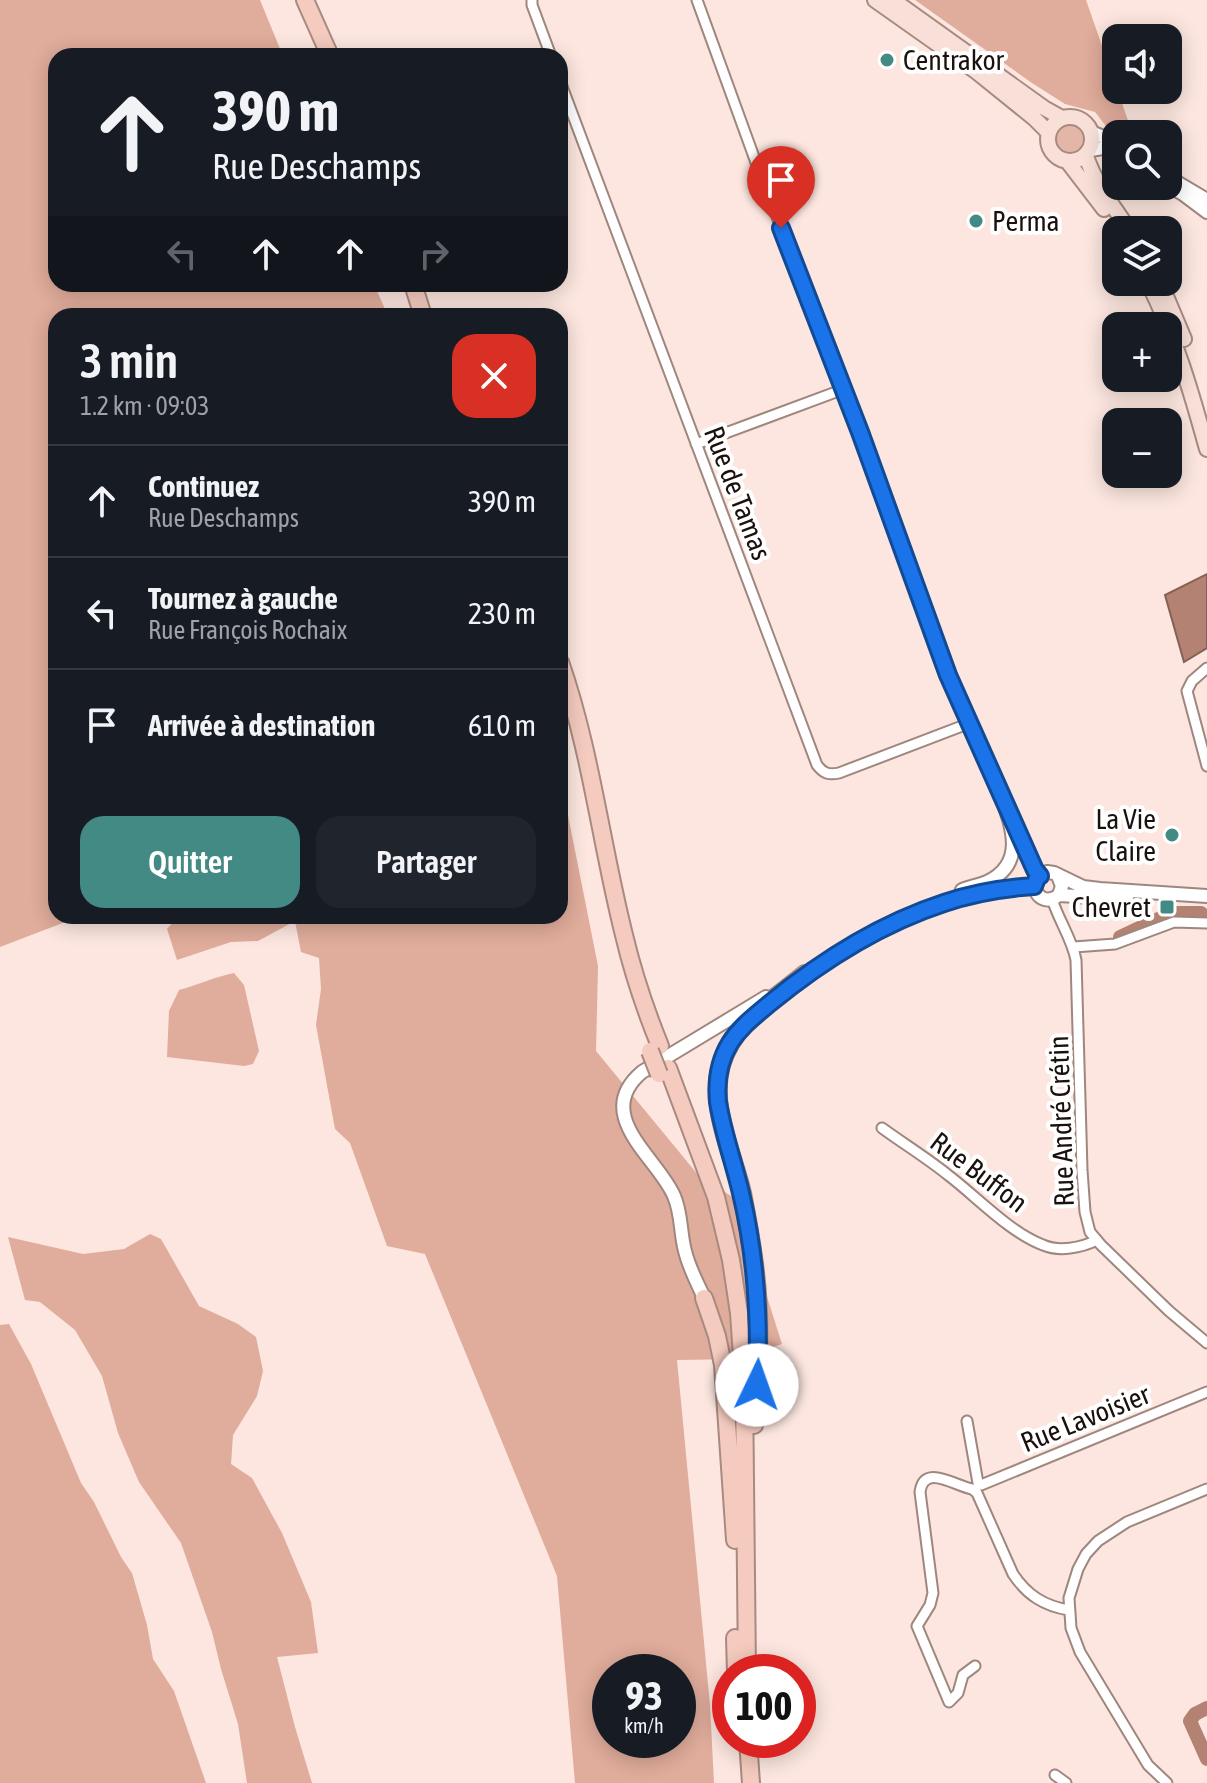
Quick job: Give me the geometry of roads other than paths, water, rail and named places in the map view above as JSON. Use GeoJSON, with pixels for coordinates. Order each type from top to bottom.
{"type":"FeatureCollection","features":[{"type":"Feature","properties":{"kind":"highway"},"geometry":{"type":"LineString","coordinates":[[305,0],[326,48]]}},
{"type":"Feature","properties":{"kind":"highway"},"geometry":{"type":"LineString","coordinates":[[317,0],[338,48]]}},
{"type":"Feature","properties":{"kind":"highway"},"geometry":{"type":"LineString","coordinates":[[568,688],[583,738],[629,956],[655,1048]]}},
{"type":"Feature","properties":{"kind":"highway"},"geometry":{"type":"LineString","coordinates":[[568,726],[616,952],[625,981],[716,1197],[735,1283],[744,1385],[737,1654]]}},
{"type":"Feature","properties":{"kind":"highway"},"geometry":{"type":"LineString","coordinates":[[740,1539],[757,1385],[759,1319],[749,1232],[719,1109],[718,1078],[725,1054],[737,1033],[805,974]]}},
{"type":"Feature","properties":{"kind":"highway"},"geometry":{"type":"LineString","coordinates":[[704,1298],[723,1365],[740,1539],[746,1654]]}},
{"type":"Feature","properties":{"kind":"highway"},"geometry":{"type":"LineString","coordinates":[[739,1758],[740,1783]]}},
{"type":"Feature","properties":{"kind":"highway"},"geometry":{"type":"LineString","coordinates":[[749,1758],[751,1783]]}},
{"type":"Feature","properties":{"kind":"main road"},"geometry":{"type":"LineString","coordinates":[[875,0],[977,72],[1049,133]]}},
{"type":"Feature","properties":{"kind":"main road"},"geometry":{"type":"LineString","coordinates":[[893,0],[1062,118]]}},
{"type":"Feature","properties":{"kind":"main road"},"geometry":{"type":"LineString","coordinates":[[1102,148],[1088,153],[1075,162],[1068,162],[1058,159],[1051,152],[1049,133],[1062,118],[1073,117],[1087,124],[1091,132],[1092,144],[1088,153],[1092,175],[1119,216]]}},
{"type":"Feature","properties":{"kind":"main road"},"geometry":{"type":"LineString","coordinates":[[1091,132],[1102,137]]}},
{"type":"Feature","properties":{"kind":"main road"},"geometry":{"type":"LineString","coordinates":[[1068,162],[1108,216]]}},
{"type":"Feature","properties":{"kind":"main road"},"geometry":{"type":"LineString","coordinates":[[1182,186],[1207,202]]}},
{"type":"Feature","properties":{"kind":"main road"},"geometry":{"type":"LineString","coordinates":[[1183,194],[1207,202]]}},
{"type":"Feature","properties":{"kind":"main road"},"geometry":{"type":"LineString","coordinates":[[1183,194],[1207,212]]}},
{"type":"Feature","properties":{"kind":"main road"},"geometry":{"type":"LineString","coordinates":[[1155,296],[1165,317],[1173,322],[1196,388],[1205,427]]}},
{"type":"Feature","properties":{"kind":"main road"},"geometry":{"type":"LineString","coordinates":[[1166,296],[1182,331],[1205,427],[1207,449]]}},
{"type":"Feature","properties":{"kind":"main road"},"geometry":{"type":"LineString","coordinates":[[704,1298],[688,1263],[675,1197],[627,1127],[624,1110],[632,1082],[678,1049],[871,936],[934,900],[989,881],[1004,869],[1012,855],[1014,838],[996,781]]}},
{"type":"Feature","properties":{"kind":"main road"},"geometry":{"type":"LineString","coordinates":[[871,936],[945,902],[1037,881],[1047,872],[1083,887],[1207,896]]}},
{"type":"Feature","properties":{"kind":"main road"},"geometry":{"type":"LineString","coordinates":[[1056,897],[1062,886],[1058,876]]}},
{"type":"Feature","properties":{"kind":"main road"},"geometry":{"type":"LineString","coordinates":[[1037,881],[1035,891],[1042,899],[1056,897],[1207,904]]}},
{"type":"Feature","properties":{"kind":"street"},"geometry":{"type":"LineString","coordinates":[[532,0],[548,48]]}},
{"type":"Feature","properties":{"kind":"street"},"geometry":{"type":"LineString","coordinates":[[697,0],[948,675],[1035,870],[1037,881]]}},
{"type":"Feature","properties":{"kind":"street","name":"Rue de Tamas"},"geometry":{"type":"LineString","coordinates":[[568,102],[817,765],[825,773],[839,773],[970,723]]}},
{"type":"Feature","properties":{"kind":"street"},"geometry":{"type":"LineString","coordinates":[[696,444],[844,389]]}},
{"type":"Feature","properties":{"kind":"street"},"geometry":{"type":"LineString","coordinates":[[1207,668],[1192,681],[1187,691],[1207,766]]}},
{"type":"Feature","properties":{"kind":"street","name":"Rue André Crétin"},"geometry":{"type":"LineString","coordinates":[[1056,897],[1060,921],[1074,947],[1082,1170],[1090,1232],[1169,1311],[1207,1343]]}},
{"type":"Feature","properties":{"kind":"street"},"geometry":{"type":"LineString","coordinates":[[1074,947],[1115,944],[1174,922],[1207,923]]}},
{"type":"Feature","properties":{"kind":"street","name":"Rue Buffon"},"geometry":{"type":"LineString","coordinates":[[882,1128],[946,1173],[1017,1230],[1042,1245],[1070,1248],[1097,1240]]}},
{"type":"Feature","properties":{"kind":"street","name":"Rue Lavoisier"},"geometry":{"type":"LineString","coordinates":[[977,1488],[1207,1392]]}},
{"type":"Feature","properties":{"kind":"street"},"geometry":{"type":"LineString","coordinates":[[967,1421],[977,1488],[1013,1574],[1039,1601],[1069,1610]]}},
{"type":"Feature","properties":{"kind":"street"},"geometry":{"type":"LineString","coordinates":[[975,1666],[963,1675],[958,1693],[949,1702],[917,1626],[930,1605],[933,1593],[920,1487],[925,1479],[935,1477],[977,1488]]}},
{"type":"Feature","properties":{"kind":"street"},"geometry":{"type":"LineString","coordinates":[[1167,1783],[1148,1765],[1080,1652],[1071,1628],[1069,1598],[1074,1577],[1086,1554],[1098,1541],[1127,1522],[1207,1489]]}},
{"type":"Feature","properties":{"kind":"street"},"geometry":{"type":"LineString","coordinates":[[1055,1775],[1066,1783]]}},
{"type":"Feature","properties":{"kind":"waterway"},"geometry":{"type":"LineString","coordinates":[[1120,937],[1171,913],[1201,913]]}},
{"type":"Feature","properties":{"kind":"waterway"},"geometry":{"type":"LineString","coordinates":[[1207,1708],[1195,1714],[1190,1721],[1207,1759]]}},
{"type":"Feature","properties":{"kind":"place","name":"Centrakor"},"geometry":{"type":"Point","coordinates":[887,60]}},
{"type":"Feature","properties":{"kind":"place","name":"Perma"},"geometry":{"type":"Point","coordinates":[976,221]}},
{"type":"Feature","properties":{"kind":"place","name":"La Vie Claire"},"geometry":{"type":"Point","coordinates":[1172,835]}},
{"type":"Feature","properties":{"kind":"place","name":"Chevret"},"geometry":{"type":"Point","coordinates":[1167,907]}}]}
